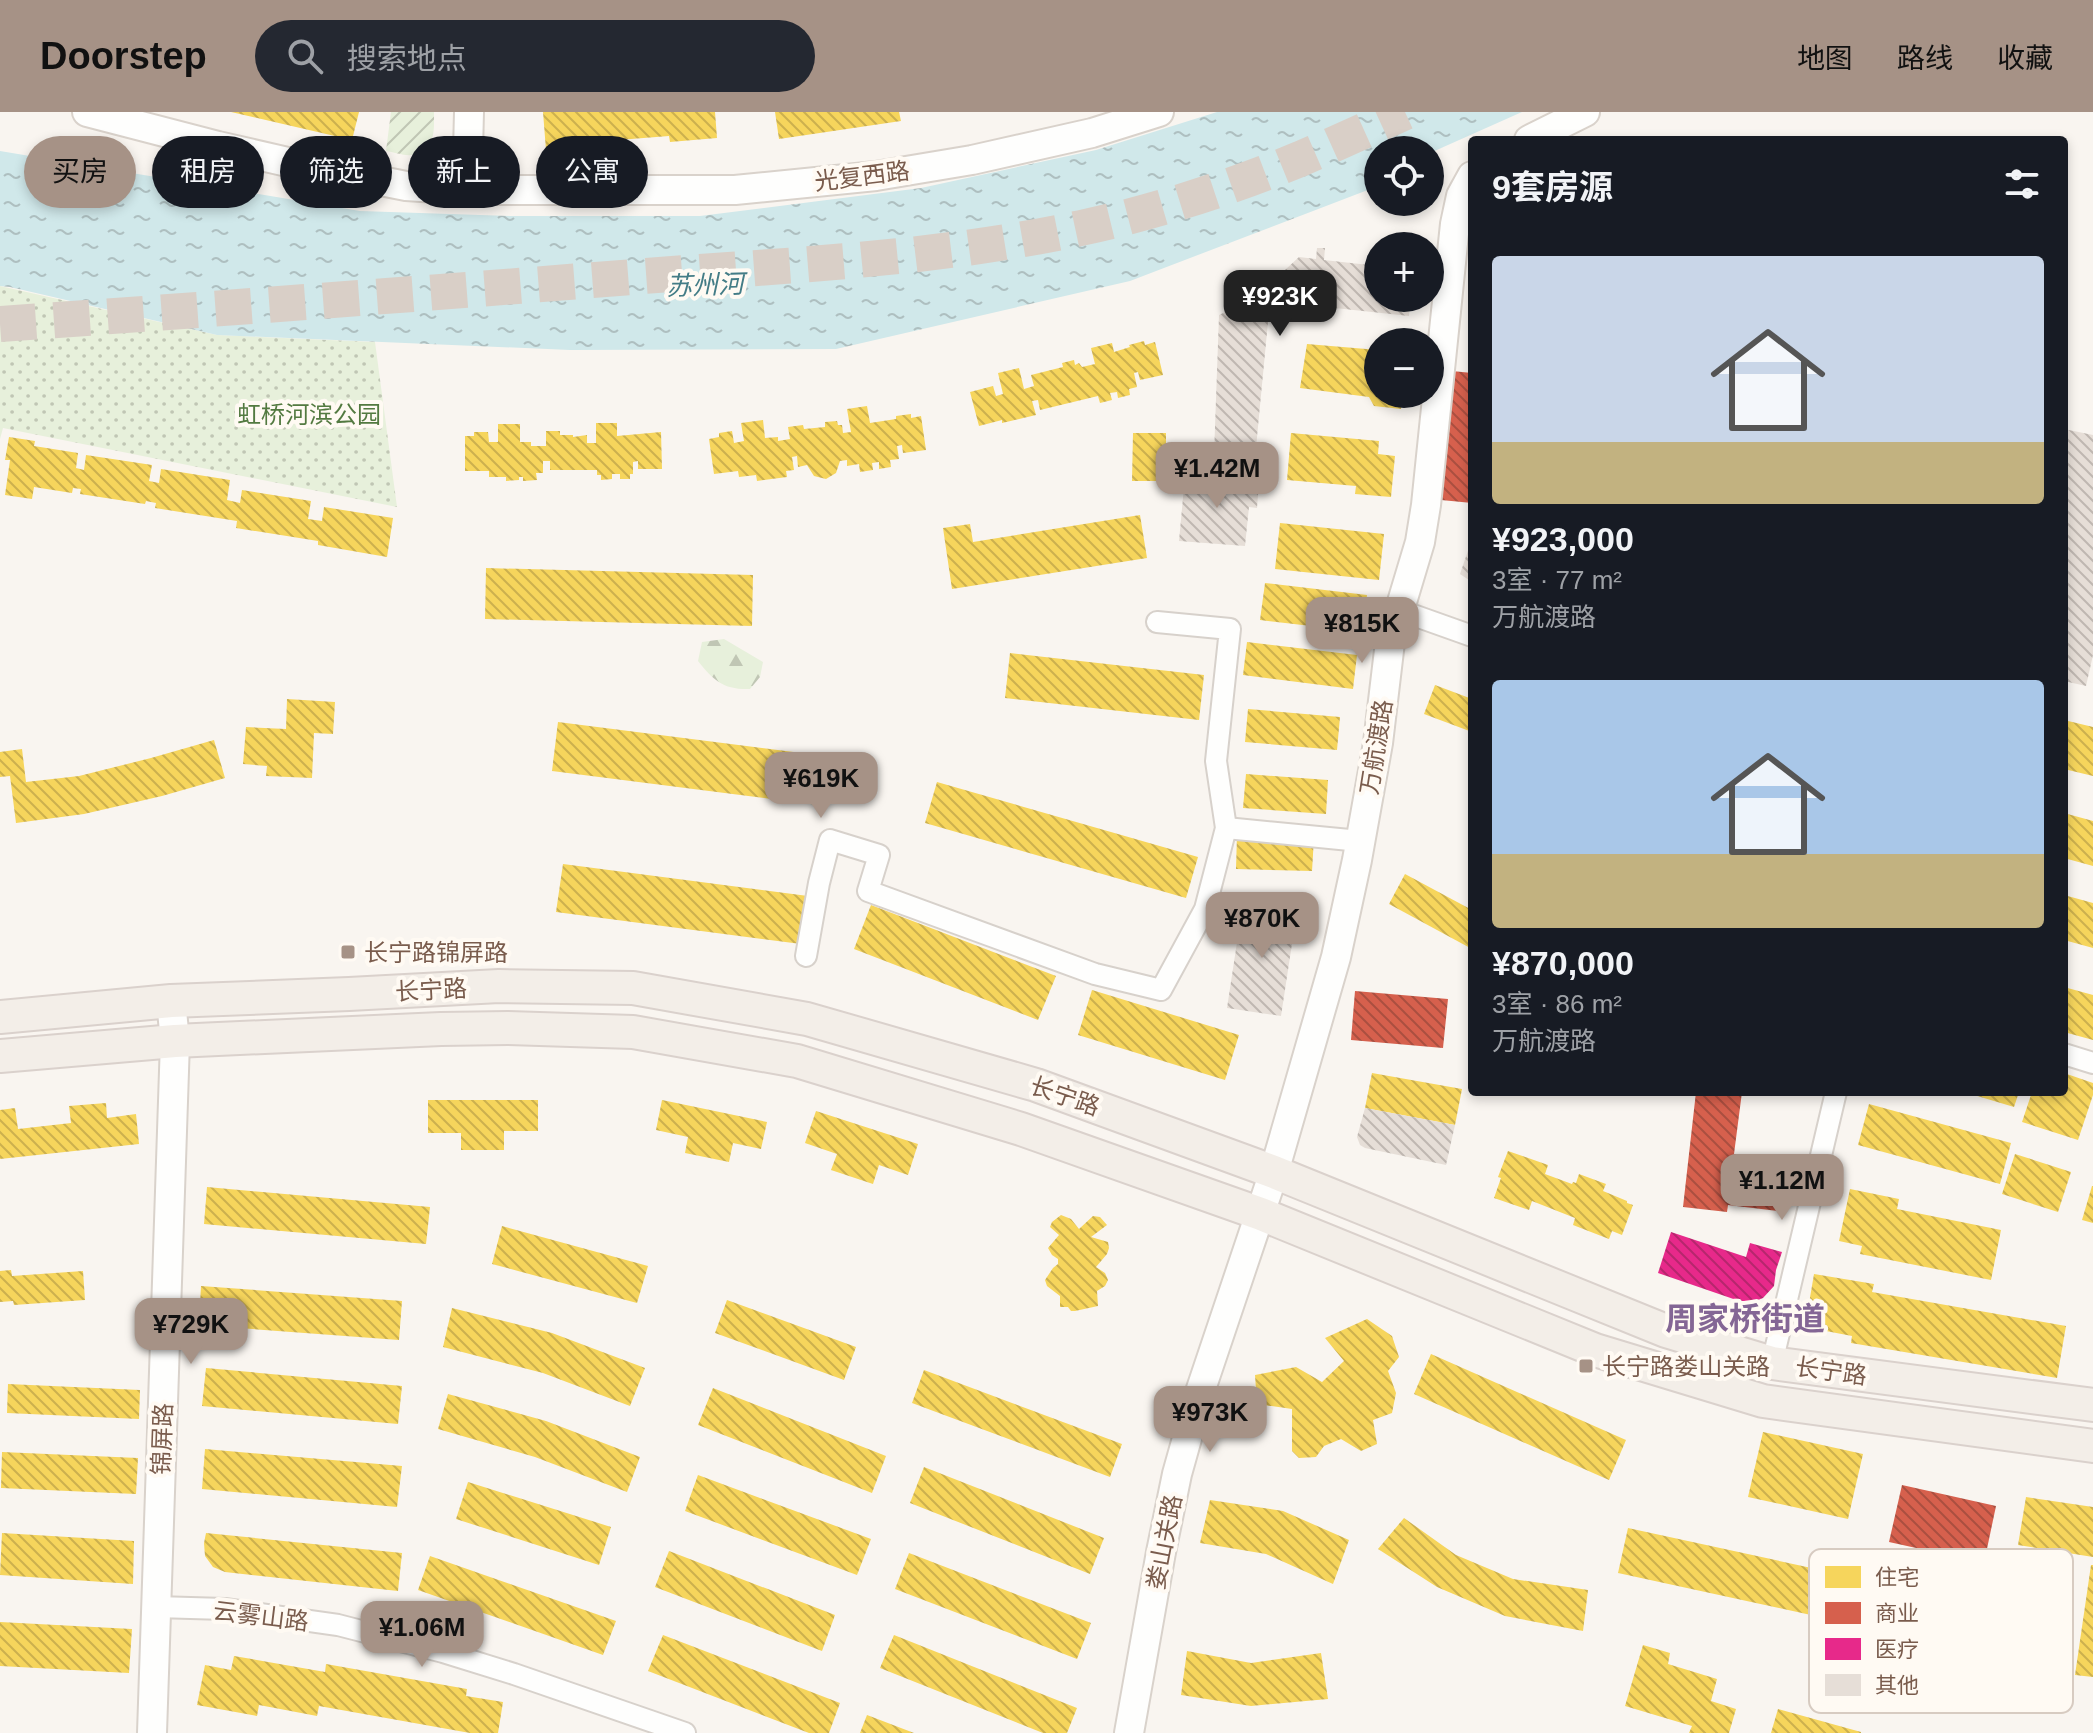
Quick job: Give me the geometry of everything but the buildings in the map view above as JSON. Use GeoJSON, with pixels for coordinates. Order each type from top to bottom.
{"type":"FeatureCollection","features":[{"type":"Feature","properties":{"kind":"main road","name":"长宁路"},"geometry":{"type":"LineString","coordinates":[[0,1017],[171,1001],[499,986],[633,988],[807,1019],[1036,1085],[1274,1172],[1666,1331],[1772,1363],[2093,1405]]}},
{"type":"Feature","properties":{"kind":"main road","name":"长宁路"},"geometry":{"type":"LineString","coordinates":[[0,1056],[175,1041],[508,1028],[633,1032],[797,1061],[1021,1129],[1261,1214],[1595,1350],[1763,1401],[2093,1446]]}},
{"type":"Feature","properties":{"kind":"street","name":"光复西路"},"geometry":{"type":"LineString","coordinates":[[87,112],[305,166],[408,186]]}},
{"type":"Feature","properties":{"kind":"street"},"geometry":{"type":"LineString","coordinates":[[468,136],[469,112]]}},
{"type":"Feature","properties":{"kind":"street","name":"光复西路"},"geometry":{"type":"LineString","coordinates":[[520,190],[735,190],[876,176],[1017,150],[1092,133],[1159,112]]}},
{"type":"Feature","properties":{"kind":"street"},"geometry":{"type":"LineString","coordinates":[[1537,136],[1585,112]]}},
{"type":"Feature","properties":{"kind":"street","name":"万航渡路"},"geometry":{"type":"LineString","coordinates":[[1274,1172],[1336,957],[1378,743],[1390,642],[1420,542],[1455,224],[1461,196],[1468,183]]}},
{"type":"Feature","properties":{"kind":"street"},"geometry":{"type":"LineString","coordinates":[[1399,610],[1468,635]]}},
{"type":"Feature","properties":{"kind":"street"},"geometry":{"type":"LineString","coordinates":[[806,956],[830,840],[879,855],[868,891],[1095,974],[1161,990],[1205,909],[1226,828],[1216,761],[1230,629],[1157,622]]}},
{"type":"Feature","properties":{"kind":"street"},"geometry":{"type":"LineString","coordinates":[[1226,828],[1360,841]]}},
{"type":"Feature","properties":{"kind":"street","name":"锦屏路"},"geometry":{"type":"LineString","coordinates":[[152,1733],[175,1041],[171,1001]]}},
{"type":"Feature","properties":{"kind":"street"},"geometry":{"type":"LineString","coordinates":[[2068,1055],[2093,1063]]}},
{"type":"Feature","properties":{"kind":"street"},"geometry":{"type":"LineString","coordinates":[[1772,1363],[1835,1096]]}},
{"type":"Feature","properties":{"kind":"street","name":"娄山关路"},"geometry":{"type":"LineString","coordinates":[[1129,1733],[1177,1474],[1200,1392],[1274,1172]]}},
{"type":"Feature","properties":{"kind":"street","name":"云雾山路"},"geometry":{"type":"LineString","coordinates":[[156,1607],[225,1609],[338,1625],[500,1669],[685,1733]]}},
{"type":"Feature","properties":{"kind":"green space"},"geometry":{"type":"Polygon","coordinates":[[[391,112],[434,112],[432,136],[408,136],[408,155],[392,152],[392,136],[388,136],[391,112]]]}},
{"type":"Feature","properties":{"kind":"green space","name":"虹桥河滨公园"},"geometry":{"type":"Polygon","coordinates":[[[0,286],[217,335],[375,342],[397,507],[3,428],[0,439],[0,286]]]}},
{"type":"Feature","properties":{"kind":"green space"},"geometry":{"type":"Polygon","coordinates":[[[724,639],[763,662],[760,677],[750,689],[720,683],[698,661],[702,642],[724,639]]]}},
{"type":"Feature","properties":{"kind":"water","name":"苏州河"},"geometry":{"type":"Polygon","coordinates":[[[1217,112],[1522,112],[1444,147],[1444,136],[1364,136],[1364,191],[1130,281],[836,349],[570,350],[217,335],[0,286],[0,151],[24,155],[24,208],[136,208],[136,174],[152,176],[152,208],[264,208],[264,195],[280,198],[280,208],[511,216],[700,216],[921,188],[1096,150],[1217,112]]]}},
{"type":"Feature","properties":{"kind":"tunnel"},"geometry":{"type":"LineString","coordinates":[[0,324],[809,264],[918,254],[1027,239],[1137,215],[1247,180],[1405,112]]}},
{"type":"Feature","properties":{"kind":"place","name":"长宁路锦屏路"},"geometry":{"type":"Point","coordinates":[348,952]}},
{"type":"Feature","properties":{"kind":"place","name":"长宁路娄山关路"},"geometry":{"type":"Point","coordinates":[1586,1366]}},
{"type":"Feature","properties":{"kind":"district","name":"周家桥街道"},"geometry":{"type":"Point","coordinates":[1745,1319]}}]}
